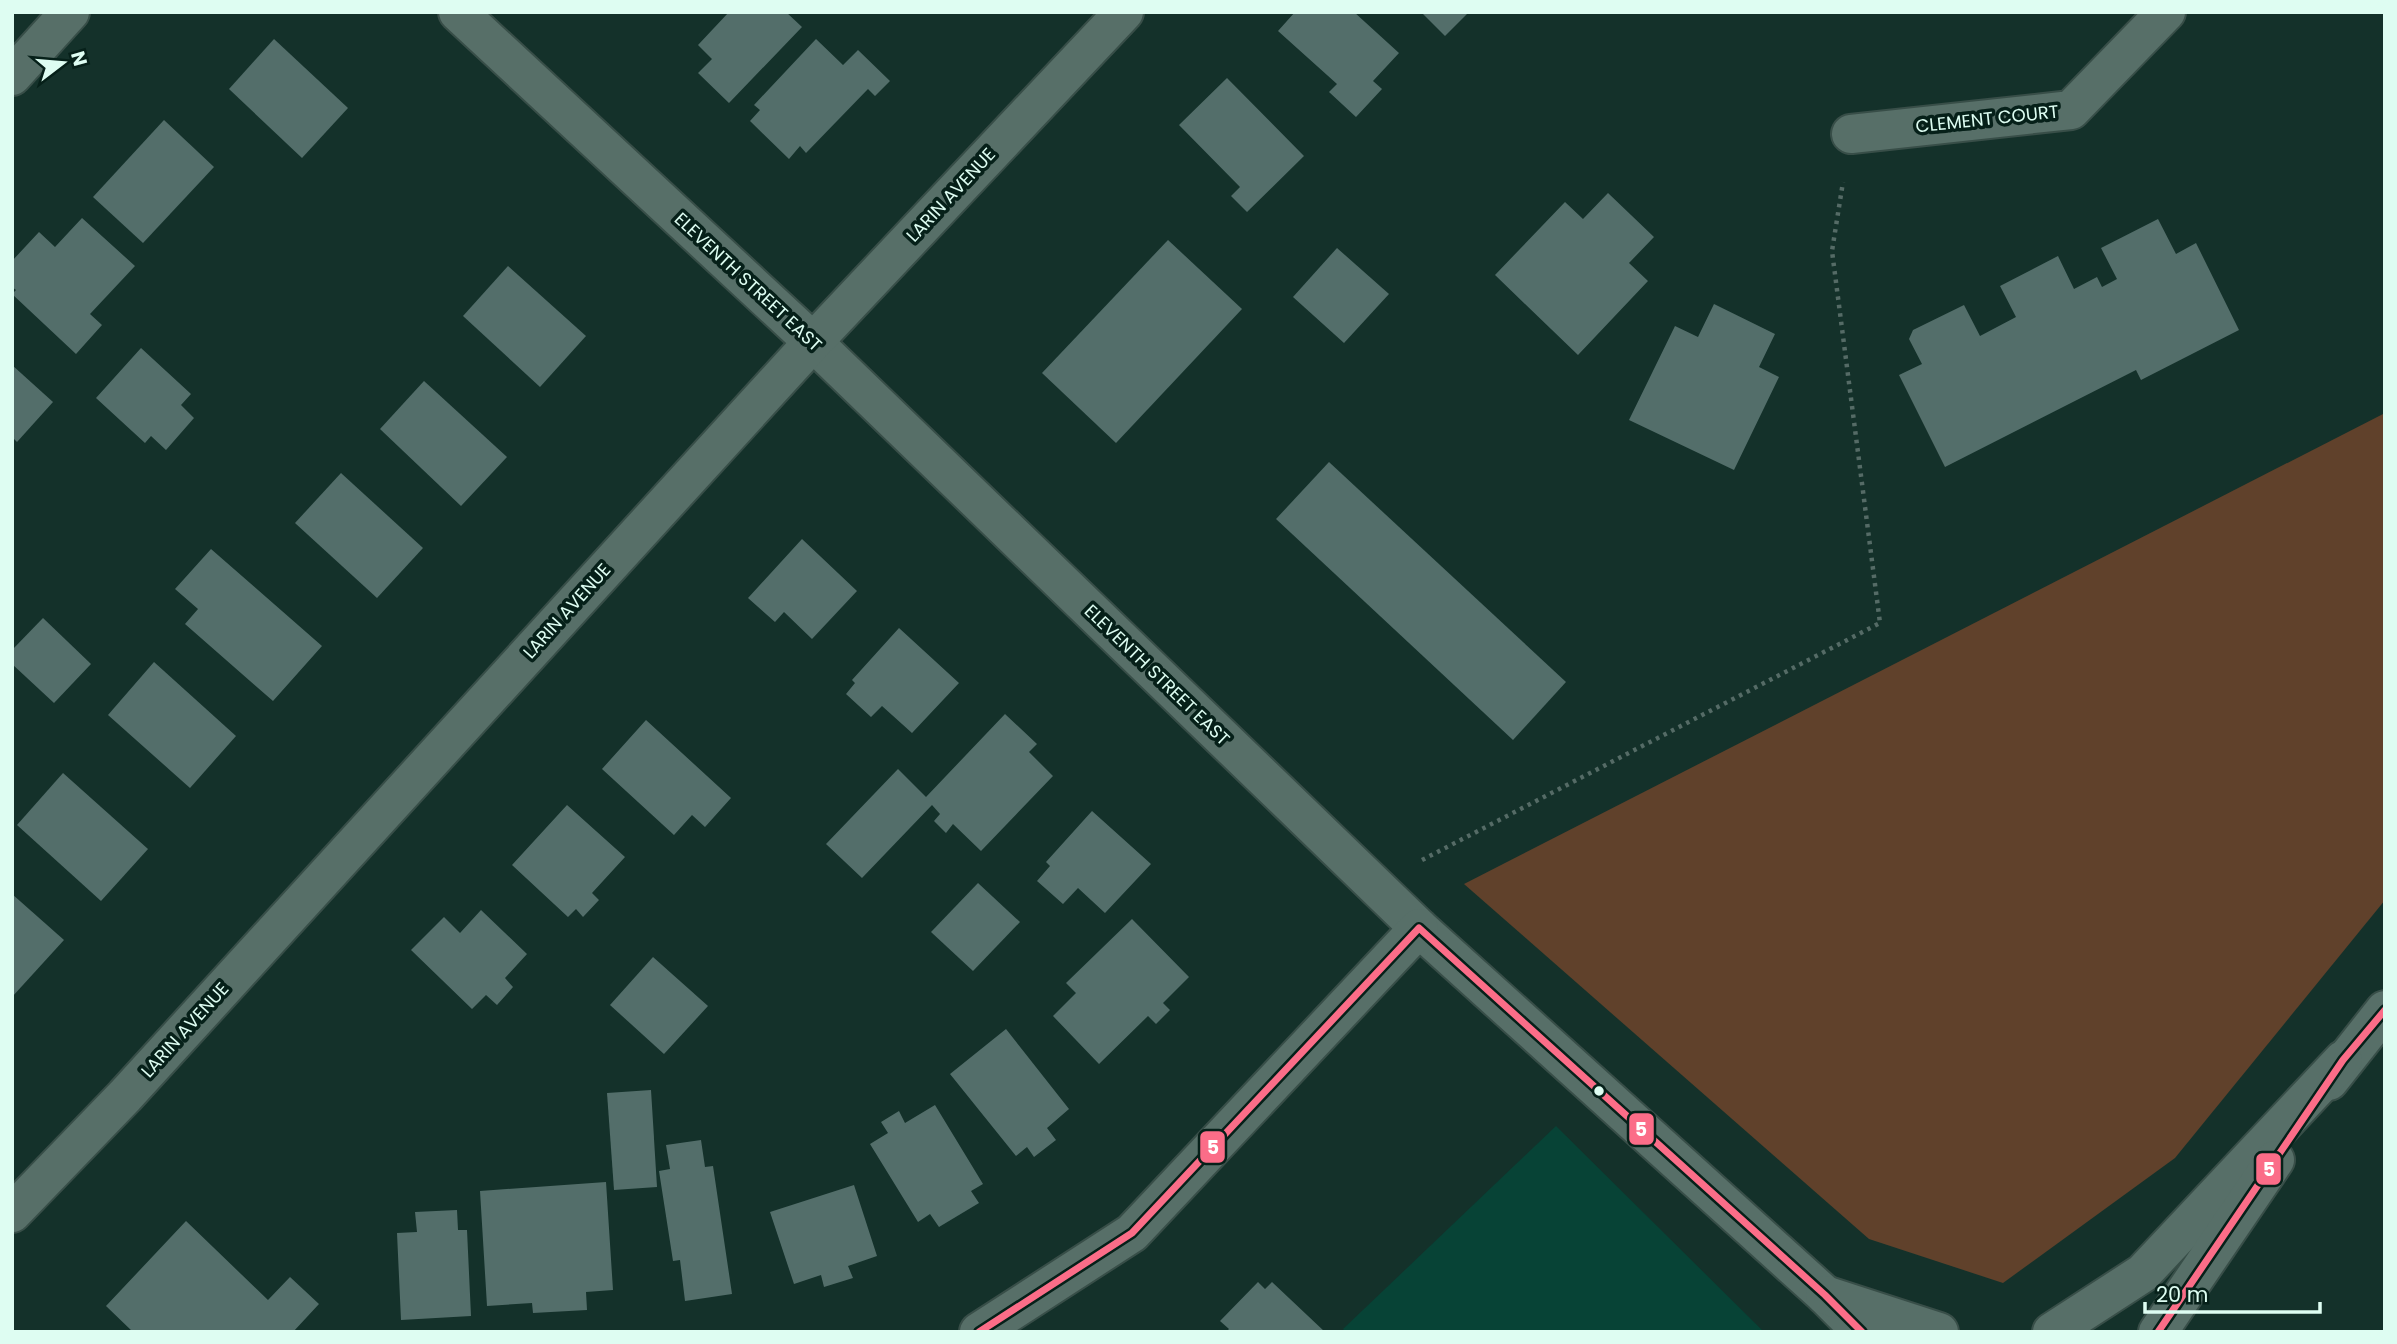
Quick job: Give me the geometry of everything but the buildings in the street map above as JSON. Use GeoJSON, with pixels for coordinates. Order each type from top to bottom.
{"type":"FeatureCollection","features":[{"type":"Feature","properties":{"kind":"street"},"geometry":{"type":"LineString","coordinates":[[12,76],[70,12]]}},
{"type":"Feature","properties":{"kind":"street","name":"ELEVENTH STREET EAST"},"geometry":{"type":"LineString","coordinates":[[457,12],[813,342],[1419,928],[1825,1295],[1862,1332]]}},
{"type":"Feature","properties":{"kind":"street","name":"LARIN AVENUE"},"geometry":{"type":"LineString","coordinates":[[12,1213],[125,1096],[813,342],[1124,12]]}},
{"type":"Feature","properties":{"kind":"street","name":"CLEMENT COURT"},"geometry":{"type":"LineString","coordinates":[[1851,134],[2071,110],[2166,12]]}},
{"type":"Feature","properties":{"kind":"street"},"geometry":{"type":"LineString","coordinates":[[979,1332],[1132,1233],[1419,928]]}},
{"type":"Feature","properties":{"kind":"street"},"geometry":{"type":"LineString","coordinates":[[2052,1332],[2143,1273],[2343,1060],[2385,1010]]}},
{"type":"Feature","properties":{"kind":"street"},"geometry":{"type":"LineString","coordinates":[[2158,1332],[2343,1060]]}},
{"type":"Feature","properties":{"kind":"street"},"geometry":{"type":"LineString","coordinates":[[1825,1295],[1939,1332]]}},
{"type":"Feature","properties":{"kind":"path"},"geometry":{"type":"LineString","coordinates":[[1374,885],[1880,623],[1832,251],[1851,134]]}},
{"type":"Feature","properties":{"kind":"shaded area"},"geometry":{"type":"Polygon","coordinates":[[[2385,413],[2385,900],[2175,1158],[2003,1283],[1869,1239],[1464,884],[2385,413]]]}},
{"type":"Feature","properties":{"kind":"shaded area"},"geometry":{"type":"Polygon","coordinates":[[[1556,1126],[1764,1332],[1346,1332],[1343,1329],[1556,1126]]]}},
{"type":"Feature","properties":{"kind":"transit line","name":"5"},"geometry":{"type":"LineString","coordinates":[[979,1332],[1132,1233],[1419,928],[1825,1295],[1862,1332]]}},
{"type":"Feature","properties":{"kind":"transit line","name":"5"},"geometry":{"type":"LineString","coordinates":[[2158,1332],[2343,1060],[2385,1010]]}}]}
